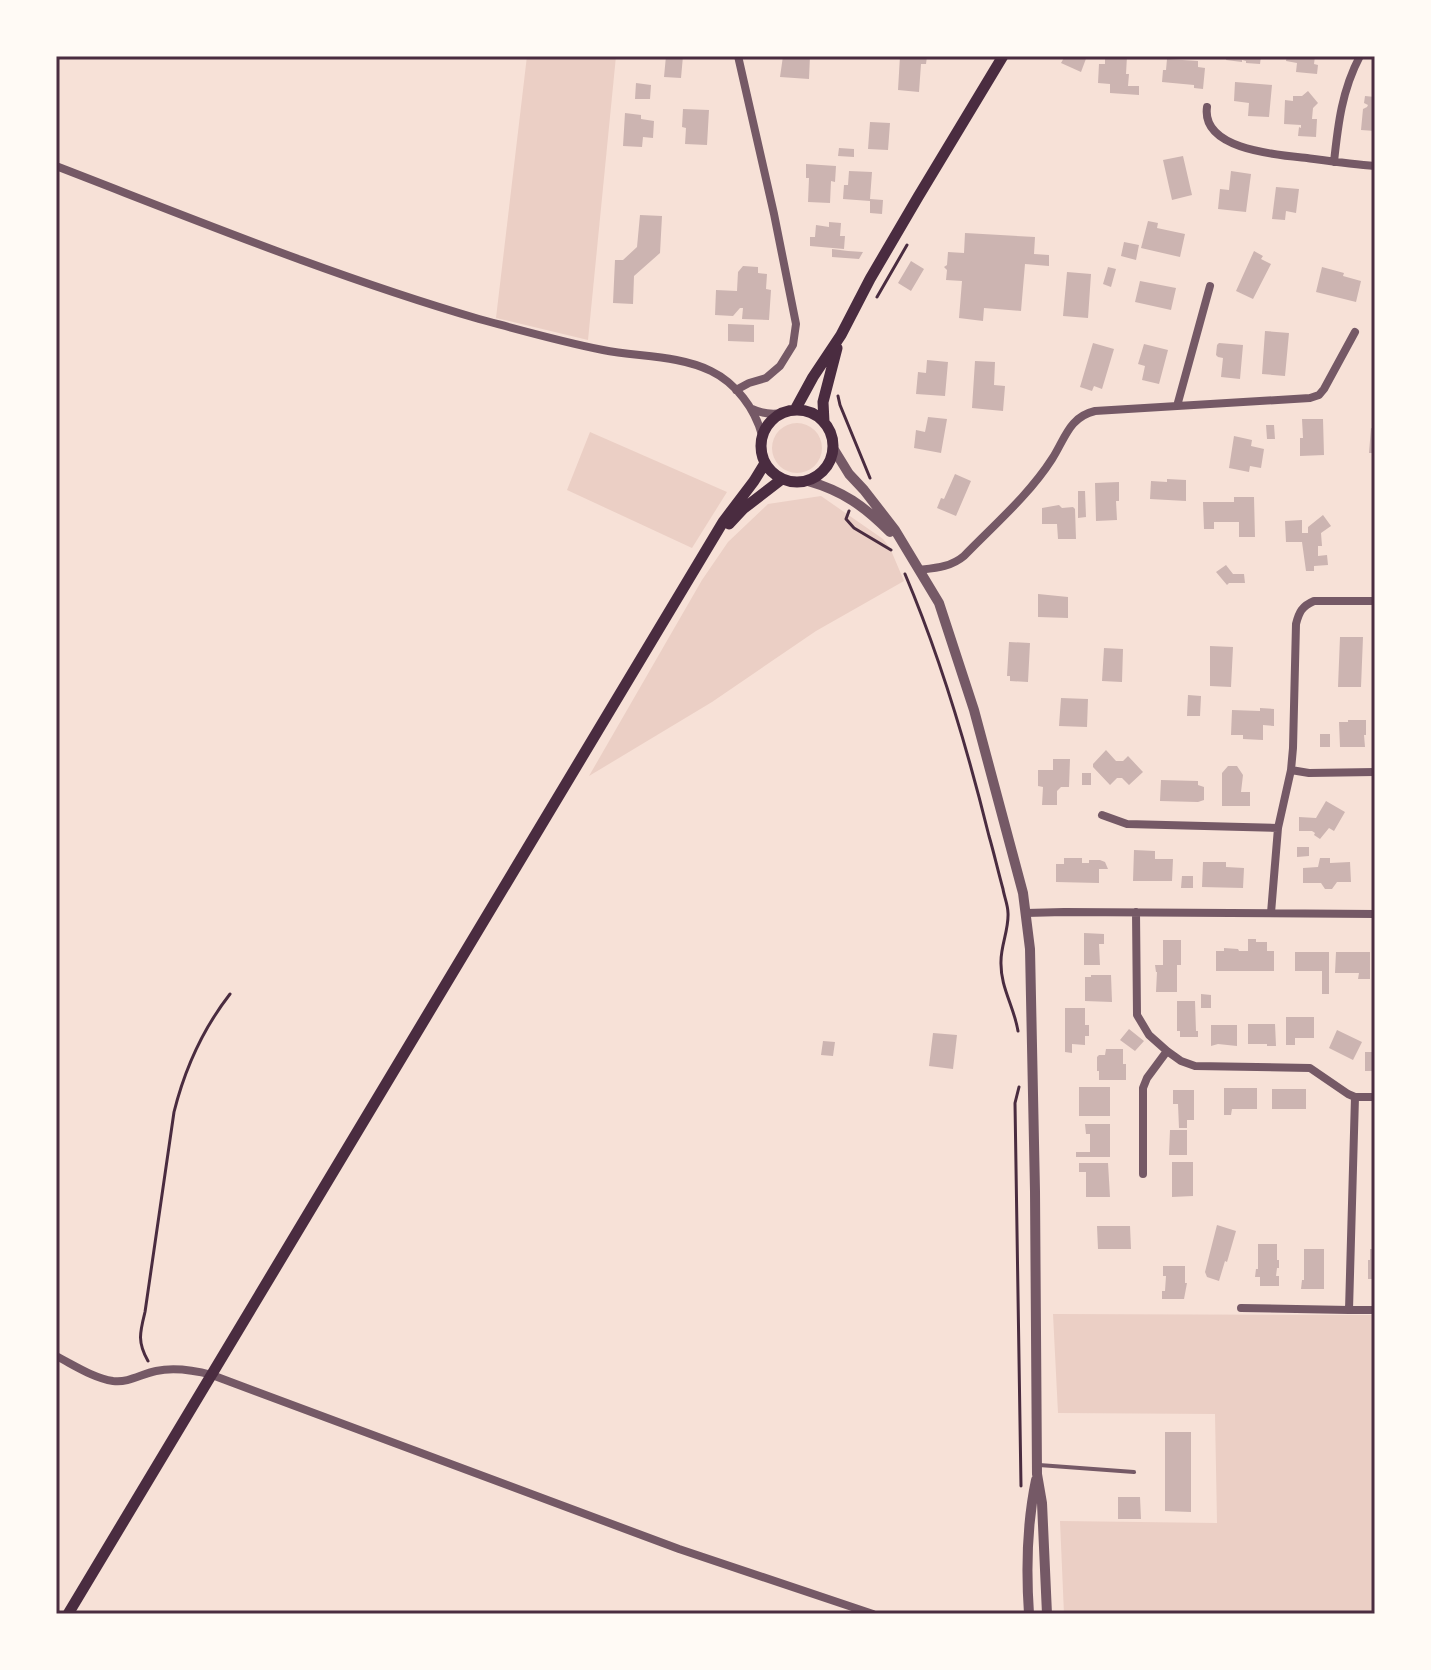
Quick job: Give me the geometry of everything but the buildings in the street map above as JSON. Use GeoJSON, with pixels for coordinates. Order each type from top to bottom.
{"type":"FeatureCollection","features":[{"type":"Feature","properties":{"kind":"main road"},"geometry":{"type":"LineString","coordinates":[[795,410],[841,335],[903,221],[1003,56]]}},
{"type":"Feature","properties":{"kind":"main road"},"geometry":{"type":"LineString","coordinates":[[824,422],[806,411],[795,410],[782,413],[767,426],[761,444],[765,463],[772,472],[791,482],[808,481],[818,476],[831,459],[832,438],[824,422],[823,402],[841,335]]}},
{"type":"Feature","properties":{"kind":"main road"},"geometry":{"type":"LineString","coordinates":[[68,1614],[723,522],[765,463]]}},
{"type":"Feature","properties":{"kind":"main road"},"geometry":{"type":"LineString","coordinates":[[703,556],[743,509],[782,479]]}},
{"type":"Feature","properties":{"kind":"street"},"geometry":{"type":"LineString","coordinates":[[736,390],[766,378],[780,366],[793,345],[796,324],[738,56]]}},
{"type":"Feature","properties":{"kind":"street"},"geometry":{"type":"LineString","coordinates":[[1334,162],[1341,105],[1360,56]]}},
{"type":"Feature","properties":{"kind":"street"},"geometry":{"type":"LineString","coordinates":[[1207,107],[1206,115],[1215,132],[1240,146],[1271,154],[1375,166]]}},
{"type":"Feature","properties":{"kind":"street"},"geometry":{"type":"LineString","coordinates":[[56,166],[404,296],[575,343],[696,365],[720,376],[736,390],[758,420],[762,435]]}},
{"type":"Feature","properties":{"kind":"street"},"geometry":{"type":"LineString","coordinates":[[1177,406],[1210,286]]}},
{"type":"Feature","properties":{"kind":"street"},"geometry":{"type":"LineString","coordinates":[[919,570],[957,563],[1032,485],[1080,416],[1095,411],[1310,398],[1319,395],[1355,332]]}},
{"type":"Feature","properties":{"kind":"street"},"geometry":{"type":"LineString","coordinates":[[750,408],[770,415],[782,413]]}},
{"type":"Feature","properties":{"kind":"street"},"geometry":{"type":"LineString","coordinates":[[833,448],[849,474],[895,530],[939,603],[1011,847],[1026,913],[1030,949],[1037,1470],[1042,1503],[1047,1614]]}},
{"type":"Feature","properties":{"kind":"street"},"geometry":{"type":"LineString","coordinates":[[808,481],[832,487],[855,500],[908,551]]}},
{"type":"Feature","properties":{"kind":"street"},"geometry":{"type":"LineString","coordinates":[[1271,913],[1278,828],[1291,770],[1299,612],[1314,601],[1375,601]]}},
{"type":"Feature","properties":{"kind":"street"},"geometry":{"type":"LineString","coordinates":[[1291,770],[1309,773],[1375,772]]}},
{"type":"Feature","properties":{"kind":"street"},"geometry":{"type":"LineString","coordinates":[[1102,815],[1127,824],[1278,828]]}},
{"type":"Feature","properties":{"kind":"street"},"geometry":{"type":"LineString","coordinates":[[1136,912],[1137,1015],[1149,1035],[1167,1051],[1195,1066],[1310,1068],[1355,1097],[1375,1097]]}},
{"type":"Feature","properties":{"kind":"street"},"geometry":{"type":"LineString","coordinates":[[1026,913],[1375,914]]}},
{"type":"Feature","properties":{"kind":"street"},"geometry":{"type":"LineString","coordinates":[[1143,1174],[1143,1088],[1167,1051]]}},
{"type":"Feature","properties":{"kind":"street"},"geometry":{"type":"LineString","coordinates":[[1349,1310],[1355,1097]]}},
{"type":"Feature","properties":{"kind":"street"},"geometry":{"type":"LineString","coordinates":[[1241,1308],[1375,1310]]}},
{"type":"Feature","properties":{"kind":"street"},"geometry":{"type":"LineString","coordinates":[[56,1356],[111,1381],[137,1378],[154,1371],[188,1369],[212,1375],[679,1549],[873,1614]]}},
{"type":"Feature","properties":{"kind":"street"},"geometry":{"type":"LineString","coordinates":[[1029,1614],[1027,1589],[1032,1500],[1037,1470]]}},
{"type":"Feature","properties":{"kind":"lane"},"geometry":{"type":"LineString","coordinates":[[1037,1470],[1134,1472]]}},
{"type":"Feature","properties":{"kind":"path"},"geometry":{"type":"LineString","coordinates":[[876,299],[912,236]]}},
{"type":"Feature","properties":{"kind":"path"},"geometry":{"type":"LineString","coordinates":[[837,388],[840,405],[870,478],[864,490]]}},
{"type":"Feature","properties":{"kind":"path"},"geometry":{"type":"LineString","coordinates":[[850,508],[846,519],[854,528],[890,548],[898,561]]}},
{"type":"Feature","properties":{"kind":"path"},"geometry":{"type":"LineString","coordinates":[[906,574],[933,643],[1000,876],[1008,912],[1001,961],[1002,979],[1019,1037]]}},
{"type":"Feature","properties":{"kind":"path"},"geometry":{"type":"LineString","coordinates":[[154,1371],[141,1349],[140,1333],[174,1112],[181,1085],[202,1034],[230,994]]}},
{"type":"Feature","properties":{"kind":"path"},"geometry":{"type":"LineString","coordinates":[[1019,1085],[1015,1103],[1020,1498]]}},
{"type":"Feature","properties":{"kind":"shaded area"},"geometry":{"type":"Polygon","coordinates":[[[527,56],[616,56],[588,340],[496,318],[527,56]]]}},
{"type":"Feature","properties":{"kind":"shaded area"},"geometry":{"type":"Polygon","coordinates":[[[787,424],[807,424],[821,438],[821,458],[807,472],[787,472],[773,458],[773,438],[787,424]]]}},
{"type":"Feature","properties":{"kind":"shaded area"},"geometry":{"type":"Polygon","coordinates":[[[590,432],[727,492],[692,548],[567,490],[590,432]]]}},
{"type":"Feature","properties":{"kind":"shaded area"},"geometry":{"type":"Polygon","coordinates":[[[821,496],[883,539],[904,581],[816,631],[712,702],[589,776],[702,580],[728,542],[768,504],[821,496]]]}},
{"type":"Feature","properties":{"kind":"shaded area"},"geometry":{"type":"Polygon","coordinates":[[[1053,1314],[1375,1315],[1375,1614],[1064,1614],[1060,1521],[1217,1523],[1215,1414],[1058,1413],[1053,1314]]]}}]}
